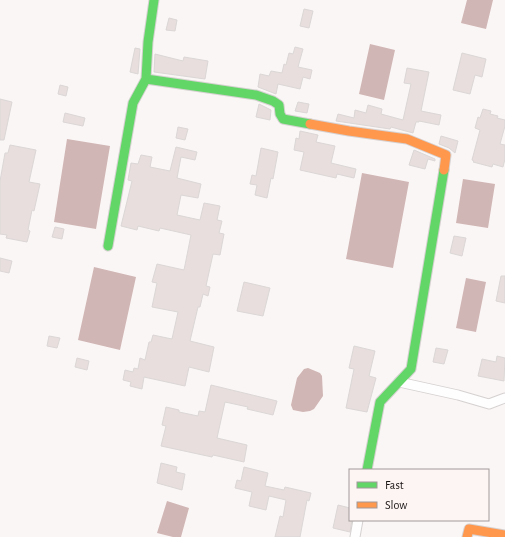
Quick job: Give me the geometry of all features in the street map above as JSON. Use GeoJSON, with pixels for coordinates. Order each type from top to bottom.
{"type":"FeatureCollection","features":[{"type":"Feature","properties":{"kind":"street"},"geometry":{"type":"LineString","coordinates":[[108,246],[133,103],[146,79],[148,42],[154,0]]}},
{"type":"Feature","properties":{"kind":"street"},"geometry":{"type":"LineString","coordinates":[[146,79],[244,93],[277,103],[283,119],[349,131],[407,139],[446,155],[411,369],[380,402],[367,469]]}},
{"type":"Feature","properties":{"kind":"street"},"geometry":{"type":"LineString","coordinates":[[399,382],[458,394],[489,404],[505,398]]}},
{"type":"Feature","properties":{"kind":"street"},"geometry":{"type":"LineString","coordinates":[[355,537],[358,521]]}},
{"type":"Feature","properties":{"kind":"street"},"geometry":{"type":"LineString","coordinates":[[467,537],[469,529],[505,535]]}},
{"type":"Feature","properties":{"kind":"shaded area"},"geometry":{"type":"Polygon","coordinates":[[[467,0],[493,0],[486,29],[461,23],[467,0]]]}},
{"type":"Feature","properties":{"kind":"shaded area"},"geometry":{"type":"Polygon","coordinates":[[[370,44],[395,50],[384,100],[359,94],[370,44]]]}},
{"type":"Feature","properties":{"kind":"shaded area"},"geometry":{"type":"Polygon","coordinates":[[[67,139],[110,146],[96,229],[54,222],[67,139]]]}},
{"type":"Feature","properties":{"kind":"shaded area"},"geometry":{"type":"Polygon","coordinates":[[[362,173],[409,182],[393,268],[346,259],[362,173]]]}},
{"type":"Feature","properties":{"kind":"shaded area"},"geometry":{"type":"Polygon","coordinates":[[[463,179],[495,184],[488,228],[456,223],[463,179]]]}},
{"type":"Feature","properties":{"kind":"shaded area"},"geometry":{"type":"Polygon","coordinates":[[[94,267],[136,277],[120,350],[78,340],[94,267]]]}},
{"type":"Feature","properties":{"kind":"shaded area"},"geometry":{"type":"Polygon","coordinates":[[[466,278],[486,282],[476,332],[456,328],[466,278]]]}},
{"type":"Feature","properties":{"kind":"shaded area"},"geometry":{"type":"Polygon","coordinates":[[[308,368],[320,373],[322,376],[323,396],[314,409],[310,411],[303,412],[293,410],[291,405],[297,378],[304,369],[308,368]]]}},
{"type":"Feature","properties":{"kind":"shaded area"},"geometry":{"type":"Polygon","coordinates":[[[167,501],[189,508],[181,537],[173,537],[157,533],[167,501]]]}},
{"type":"Feature","properties":{"kind":"building"},"geometry":{"type":"Polygon","coordinates":[[[304,9],[313,11],[309,28],[300,26],[304,9]]]}},
{"type":"Feature","properties":{"kind":"building"},"geometry":{"type":"Polygon","coordinates":[[[169,18],[177,20],[175,31],[166,30],[169,18]]]}},
{"type":"Feature","properties":{"kind":"building"},"geometry":{"type":"Polygon","coordinates":[[[295,47],[303,49],[298,67],[312,70],[310,79],[303,77],[300,89],[278,84],[276,94],[258,87],[260,74],[269,76],[271,71],[282,73],[289,53],[293,54],[295,47]]]}},
{"type":"Feature","properties":{"kind":"building"},"geometry":{"type":"Polygon","coordinates":[[[135,48],[140,49],[138,74],[130,72],[135,48]]]}},
{"type":"Feature","properties":{"kind":"building"},"geometry":{"type":"Polygon","coordinates":[[[462,53],[486,59],[482,77],[475,75],[470,94],[453,90],[462,53]]]}},
{"type":"Feature","properties":{"kind":"building"},"geometry":{"type":"Polygon","coordinates":[[[155,54],[183,61],[184,57],[208,61],[205,79],[154,72],[155,54]]]}},
{"type":"Feature","properties":{"kind":"building"},"geometry":{"type":"Polygon","coordinates":[[[407,68],[429,72],[421,111],[441,115],[439,125],[419,121],[416,122],[413,133],[391,127],[390,129],[336,121],[338,114],[354,118],[355,110],[366,113],[368,105],[382,109],[381,114],[403,120],[411,84],[404,83],[407,68]]]}},
{"type":"Feature","properties":{"kind":"building"},"geometry":{"type":"Polygon","coordinates":[[[60,85],[68,87],[66,96],[58,94],[60,85]]]}},
{"type":"Feature","properties":{"kind":"building"},"geometry":{"type":"Polygon","coordinates":[[[0,99],[12,102],[4,140],[0,140],[0,99]]]}},
{"type":"Feature","properties":{"kind":"building"},"geometry":{"type":"Polygon","coordinates":[[[298,102],[309,104],[307,113],[295,111],[298,102]]]}},
{"type":"Feature","properties":{"kind":"building"},"geometry":{"type":"Polygon","coordinates":[[[259,104],[271,110],[270,120],[256,117],[259,104]]]}},
{"type":"Feature","properties":{"kind":"building"},"geometry":{"type":"Polygon","coordinates":[[[483,109],[491,111],[490,114],[498,116],[497,118],[505,120],[505,126],[500,144],[505,145],[505,159],[503,167],[493,164],[492,167],[473,162],[474,161],[472,160],[480,130],[475,128],[478,117],[480,118],[483,109]]]}},
{"type":"Feature","properties":{"kind":"building"},"geometry":{"type":"Polygon","coordinates":[[[65,113],[85,118],[83,126],[63,122],[65,113]]]}},
{"type":"Feature","properties":{"kind":"building"},"geometry":{"type":"Polygon","coordinates":[[[178,127],[188,129],[185,140],[176,138],[178,127]]]}},
{"type":"Feature","properties":{"kind":"building"},"geometry":{"type":"Polygon","coordinates":[[[300,131],[318,135],[316,142],[335,146],[331,163],[356,169],[354,178],[337,174],[336,178],[300,170],[304,152],[294,150],[296,138],[299,139],[300,131]]]}},
{"type":"Feature","properties":{"kind":"building"},"geometry":{"type":"Polygon","coordinates":[[[441,136],[458,141],[455,153],[449,148],[439,144],[441,136]]]}},
{"type":"Feature","properties":{"kind":"building"},"geometry":{"type":"Polygon","coordinates":[[[10,145],[36,150],[29,182],[40,184],[34,211],[32,210],[28,230],[30,231],[27,242],[6,238],[7,235],[0,234],[0,181],[5,153],[8,153],[10,145]]]}},
{"type":"Feature","properties":{"kind":"building"},"geometry":{"type":"Polygon","coordinates":[[[176,147],[197,152],[195,160],[181,157],[177,178],[201,184],[198,198],[181,195],[177,215],[200,220],[204,203],[220,206],[217,220],[222,221],[219,233],[224,234],[220,255],[213,254],[206,286],[210,287],[208,296],[203,294],[200,307],[198,307],[190,341],[214,347],[209,372],[189,367],[185,386],[144,377],[142,389],[130,386],[131,382],[123,380],[125,370],[133,372],[134,368],[138,369],[140,358],[145,360],[149,342],[151,342],[153,335],[172,339],[178,312],[152,307],[157,283],[152,282],[157,264],[184,270],[191,235],[160,228],[159,231],[138,226],[137,230],[121,226],[132,181],[128,180],[131,163],[138,164],[141,155],[152,157],[150,167],[170,171],[176,147]]]}},
{"type":"Feature","properties":{"kind":"building"},"geometry":{"type":"Polygon","coordinates":[[[261,148],[278,152],[273,179],[271,178],[267,198],[255,195],[257,185],[250,184],[252,175],[256,176],[261,148]]]}},
{"type":"Feature","properties":{"kind":"building"},"geometry":{"type":"Polygon","coordinates":[[[414,150],[435,159],[435,161],[428,159],[425,169],[409,165],[414,150]]]}},
{"type":"Feature","properties":{"kind":"building"},"geometry":{"type":"Polygon","coordinates":[[[55,227],[64,229],[62,239],[52,237],[55,227]]]}},
{"type":"Feature","properties":{"kind":"building"},"geometry":{"type":"Polygon","coordinates":[[[454,236],[466,238],[462,256],[450,253],[454,236]]]}},
{"type":"Feature","properties":{"kind":"building"},"geometry":{"type":"Polygon","coordinates":[[[0,258],[12,261],[9,273],[0,271],[0,258]]]}},
{"type":"Feature","properties":{"kind":"building"},"geometry":{"type":"Polygon","coordinates":[[[501,276],[505,276],[505,303],[496,301],[501,276]]]}},
{"type":"Feature","properties":{"kind":"building"},"geometry":{"type":"Polygon","coordinates":[[[244,282],[270,288],[263,316],[237,311],[244,282]]]}},
{"type":"Feature","properties":{"kind":"building"},"geometry":{"type":"Polygon","coordinates":[[[49,336],[60,338],[57,348],[47,346],[49,336]]]}},
{"type":"Feature","properties":{"kind":"building"},"geometry":{"type":"Polygon","coordinates":[[[354,346],[375,351],[369,376],[376,378],[367,412],[346,408],[354,369],[349,368],[354,346]]]}},
{"type":"Feature","properties":{"kind":"building"},"geometry":{"type":"Polygon","coordinates":[[[436,348],[448,350],[444,364],[433,362],[436,348]]]}},
{"type":"Feature","properties":{"kind":"building"},"geometry":{"type":"Polygon","coordinates":[[[497,356],[505,358],[504,381],[478,376],[482,359],[496,362],[497,356]]]}},
{"type":"Feature","properties":{"kind":"building"},"geometry":{"type":"Polygon","coordinates":[[[77,358],[89,361],[87,370],[75,367],[77,358]]]}},
{"type":"Feature","properties":{"kind":"building"},"geometry":{"type":"Polygon","coordinates":[[[211,385],[277,401],[273,415],[225,402],[217,438],[247,445],[244,462],[161,446],[166,426],[162,425],[166,407],[179,410],[179,412],[198,416],[199,411],[205,412],[211,385]]]}},
{"type":"Feature","properties":{"kind":"building"},"geometry":{"type":"Polygon","coordinates":[[[161,463],[177,467],[176,472],[185,474],[182,490],[157,483],[161,463]]]}},
{"type":"Feature","properties":{"kind":"building"},"geometry":{"type":"Polygon","coordinates":[[[244,467],[268,473],[265,486],[284,490],[285,487],[311,493],[309,501],[307,500],[300,537],[275,537],[280,516],[283,517],[286,500],[269,496],[266,510],[249,506],[252,492],[235,488],[237,480],[241,481],[244,467]]]}},
{"type":"Feature","properties":{"kind":"building"},"geometry":{"type":"Polygon","coordinates":[[[338,505],[349,508],[349,521],[352,521],[350,532],[333,528],[338,505]]]}},
{"type":"Feature","properties":{"kind":"traffic: fast"},"geometry":{"type":"LineString","coordinates":[[108,246],[133,103],[146,79],[148,42],[154,0]]}},
{"type":"Feature","properties":{"kind":"traffic: fast"},"geometry":{"type":"LineString","coordinates":[[146,79],[256,95],[273,101],[279,105],[280,114],[283,119],[310,124]]}},
{"type":"Feature","properties":{"kind":"traffic: fast"},"geometry":{"type":"LineString","coordinates":[[367,469],[380,402],[411,369],[444,170]]}},
{"type":"Feature","properties":{"kind":"traffic: slow"},"geometry":{"type":"LineString","coordinates":[[310,124],[407,139],[446,155],[444,170]]}},
{"type":"Feature","properties":{"kind":"traffic: slow"},"geometry":{"type":"LineString","coordinates":[[467,537],[469,529],[505,535]]}}]}
